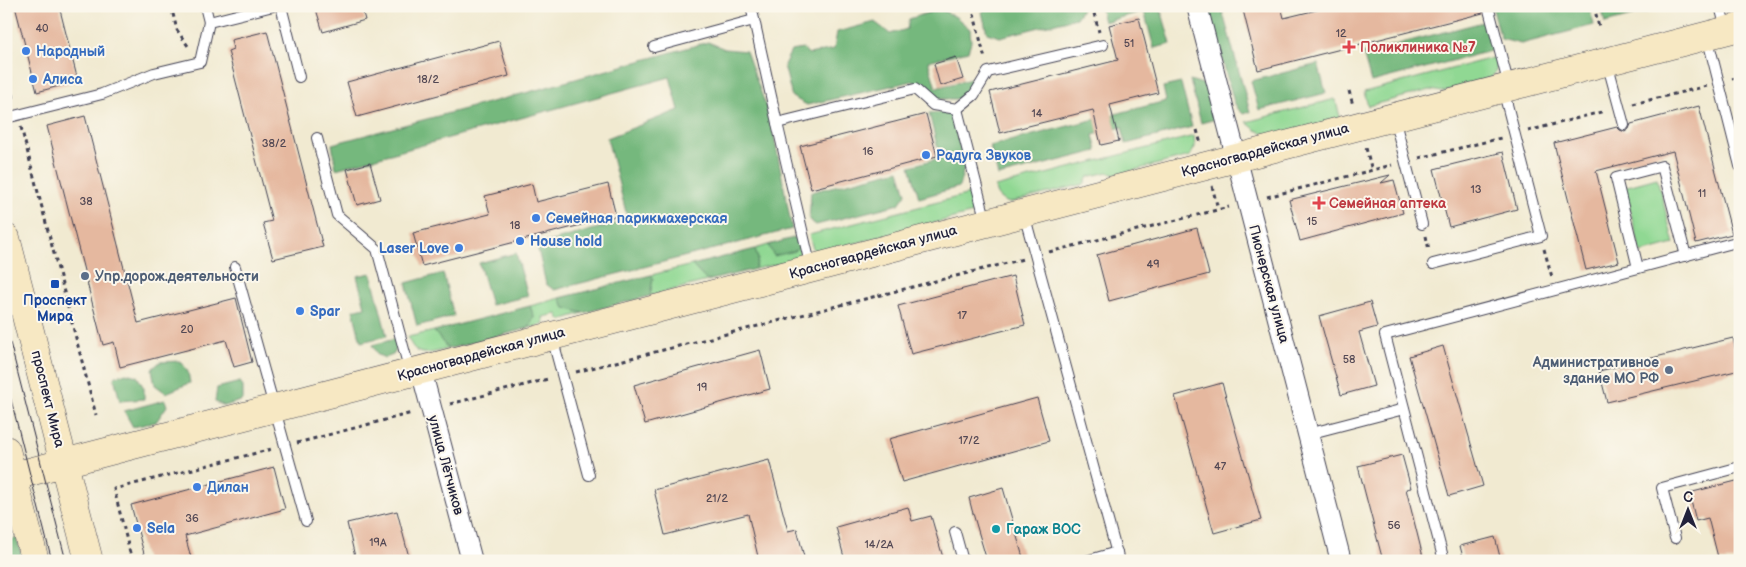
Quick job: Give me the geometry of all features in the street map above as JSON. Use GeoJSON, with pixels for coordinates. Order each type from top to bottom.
{"type":"FeatureCollection","features":[{"type":"Feature","properties":{"kind":"street","name":"Пионерская улица"},"geometry":{"type":"LineString","coordinates":[[1197,6],[1341,561]]}},
{"type":"Feature","properties":{"kind":"street","name":"Красногвардейская улица"},"geometry":{"type":"LineString","coordinates":[[10,477],[1506,88],[1607,61],[1723,25]]}},
{"type":"Feature","properties":{"kind":"street","name":"проспект Мира"},"geometry":{"type":"LineString","coordinates":[[6,238],[89,561]]}},
{"type":"Feature","properties":{"kind":"street","name":"улица Лётчиков"},"geometry":{"type":"LineString","coordinates":[[416,371],[431,409],[472,561]]}},
{"type":"Feature","properties":{"kind":"street"},"geometry":{"type":"LineString","coordinates":[[6,450],[10,477],[35,561]]}},
{"type":"Feature","properties":{"kind":"lane"},"geometry":{"type":"LineString","coordinates":[[6,118],[102,94],[154,73],[200,62],[210,22],[205,6]]}},
{"type":"Feature","properties":{"kind":"lane"},"geometry":{"type":"LineString","coordinates":[[210,22],[273,6]]}},
{"type":"Feature","properties":{"kind":"lane"},"geometry":{"type":"LineString","coordinates":[[281,6],[299,77]]}},
{"type":"Feature","properties":{"kind":"lane"},"geometry":{"type":"LineString","coordinates":[[750,6],[811,268]]}},
{"type":"Feature","properties":{"kind":"lane"},"geometry":{"type":"LineString","coordinates":[[1433,264],[1541,236],[1515,134],[1488,6]]}},
{"type":"Feature","properties":{"kind":"lane"},"geometry":{"type":"LineString","coordinates":[[654,47],[754,20]]}},
{"type":"Feature","properties":{"kind":"lane"},"geometry":{"type":"LineString","coordinates":[[1723,25],[1718,83],[1738,149],[1740,166]]}},
{"type":"Feature","properties":{"kind":"lane"},"geometry":{"type":"LineString","coordinates":[[777,123],[914,89],[932,105],[957,109],[974,95],[988,72],[1103,45]]}},
{"type":"Feature","properties":{"kind":"lane"},"geometry":{"type":"LineString","coordinates":[[1607,61],[1624,125]]}},
{"type":"Feature","properties":{"kind":"lane"},"geometry":{"type":"LineString","coordinates":[[957,109],[987,223]]}},
{"type":"Feature","properties":{"kind":"lane"},"geometry":{"type":"LineString","coordinates":[[1394,117],[1422,224]]}},
{"type":"Feature","properties":{"kind":"lane"},"geometry":{"type":"LineString","coordinates":[[317,138],[337,215],[377,249],[416,371]]}},
{"type":"Feature","properties":{"kind":"lane"},"geometry":{"type":"LineString","coordinates":[[1633,161],[1636,173]]}},
{"type":"Feature","properties":{"kind":"lane"},"geometry":{"type":"LineString","coordinates":[[1638,268],[1616,178],[1662,166],[1686,256]]}},
{"type":"Feature","properties":{"kind":"lane"},"geometry":{"type":"LineString","coordinates":[[1023,213],[1118,556],[1086,561]]}},
{"type":"Feature","properties":{"kind":"lane"},"geometry":{"type":"LineString","coordinates":[[1444,561],[1386,336],[1740,241]]}},
{"type":"Feature","properties":{"kind":"lane"},"geometry":{"type":"LineString","coordinates":[[235,267],[306,521]]}},
{"type":"Feature","properties":{"kind":"lane"},"geometry":{"type":"LineString","coordinates":[[551,336],[589,475]]}},
{"type":"Feature","properties":{"kind":"lane"},"geometry":{"type":"LineString","coordinates":[[1308,434],[1404,409]]}},
{"type":"Feature","properties":{"kind":"lane"},"geometry":{"type":"LineString","coordinates":[[1675,538],[1662,488],[1740,467]]}},
{"type":"Feature","properties":{"kind":"lane"},"geometry":{"type":"LineString","coordinates":[[956,532],[963,561]]}},
{"type":"Feature","properties":{"kind":"path"},"geometry":{"type":"LineString","coordinates":[[171,6],[177,30],[200,62]]}},
{"type":"Feature","properties":{"kind":"path"},"geometry":{"type":"LineString","coordinates":[[972,6],[988,72]]}},
{"type":"Feature","properties":{"kind":"path"},"geometry":{"type":"LineString","coordinates":[[1092,6],[1103,45]]}},
{"type":"Feature","properties":{"kind":"path"},"geometry":{"type":"LineString","coordinates":[[1594,6],[1599,27]]}},
{"type":"Feature","properties":{"kind":"path"},"geometry":{"type":"LineString","coordinates":[[6,71],[96,415]]}},
{"type":"Feature","properties":{"kind":"path"},"geometry":{"type":"LineString","coordinates":[[132,561],[114,489],[1740,77]]}},
{"type":"Feature","properties":{"kind":"path"},"geometry":{"type":"LineString","coordinates":[[1364,143],[1372,171]]}},
{"type":"Feature","properties":{"kind":"path"},"geometry":{"type":"LineString","coordinates":[[1422,224],[1433,264]]}},
{"type":"Feature","properties":{"kind":"path"},"geometry":{"type":"LineString","coordinates":[[1541,236],[1555,290]]}},
{"type":"Feature","properties":{"kind":"green space"},"geometry":{"type":"Polygon","coordinates":[[[989,6],[1084,6],[1076,18],[1000,37],[987,33],[982,12],[989,6]]]}},
{"type":"Feature","properties":{"kind":"green space"},"geometry":{"type":"Polygon","coordinates":[[[1100,6],[1160,6],[1171,44],[1154,48],[1144,11],[1104,22],[1100,6]]]}},
{"type":"Feature","properties":{"kind":"green space"},"geometry":{"type":"Polygon","coordinates":[[[1207,6],[1221,6],[1250,112],[1243,114],[1234,102],[1207,6]]]}},
{"type":"Feature","properties":{"kind":"green space"},"geometry":{"type":"Polygon","coordinates":[[[1492,6],[1589,6],[1594,25],[1521,44],[1501,39],[1492,6]]]}},
{"type":"Feature","properties":{"kind":"green space"},"geometry":{"type":"Polygon","coordinates":[[[1601,6],[1669,6],[1605,23],[1601,6]]]}},
{"type":"Feature","properties":{"kind":"green space"},"geometry":{"type":"Polygon","coordinates":[[[940,9],[956,17],[970,29],[971,42],[968,51],[928,61],[936,88],[971,79],[973,87],[958,99],[933,99],[913,81],[807,105],[792,97],[784,65],[791,51],[803,49],[809,54],[834,49],[837,32],[875,22],[890,34],[907,29],[909,19],[940,9]]]}},
{"type":"Feature","properties":{"kind":"green space"},"geometry":{"type":"Polygon","coordinates":[[[1487,21],[1494,50],[1371,82],[1363,53],[1487,21]]]}},
{"type":"Feature","properties":{"kind":"green space"},"geometry":{"type":"Polygon","coordinates":[[[708,42],[725,49],[746,51],[771,120],[792,229],[554,290],[546,284],[537,245],[628,220],[607,138],[679,110],[670,77],[336,169],[332,144],[708,42]]]}},
{"type":"Feature","properties":{"kind":"green space"},"geometry":{"type":"Polygon","coordinates":[[[1496,57],[1496,69],[1490,79],[1442,92],[1430,90],[1368,106],[1364,92],[1496,57]]]}},
{"type":"Feature","properties":{"kind":"green space"},"geometry":{"type":"Polygon","coordinates":[[[1318,64],[1326,93],[1259,110],[1251,81],[1318,64]]]}},
{"type":"Feature","properties":{"kind":"green space"},"geometry":{"type":"Polygon","coordinates":[[[1190,80],[1212,87],[1219,114],[1216,119],[1201,123],[1190,80]]]}},
{"type":"Feature","properties":{"kind":"green space"},"geometry":{"type":"Polygon","coordinates":[[[1181,83],[1192,127],[1126,144],[1122,127],[1093,135],[1097,151],[998,176],[990,146],[1166,101],[1163,87],[1181,83]]]}},
{"type":"Feature","properties":{"kind":"green space"},"geometry":{"type":"Polygon","coordinates":[[[1335,99],[1341,120],[1274,137],[1256,130],[1246,122],[1335,99]]]}},
{"type":"Feature","properties":{"kind":"green space"},"geometry":{"type":"Polygon","coordinates":[[[952,112],[965,165],[959,187],[919,198],[910,166],[940,158],[929,113],[952,112]]]}},
{"type":"Feature","properties":{"kind":"green space"},"geometry":{"type":"Polygon","coordinates":[[[1194,136],[1195,147],[1190,156],[1115,175],[1107,172],[1088,177],[1084,184],[1009,203],[996,193],[995,187],[1194,136]]]}},
{"type":"Feature","properties":{"kind":"green space"},"geometry":{"type":"Polygon","coordinates":[[[899,170],[906,194],[899,204],[816,225],[809,220],[811,192],[899,170]]]}},
{"type":"Feature","properties":{"kind":"green space"},"geometry":{"type":"Polygon","coordinates":[[[1657,178],[1674,244],[1641,253],[1624,187],[1657,178]]]}},
{"type":"Feature","properties":{"kind":"green space"},"geometry":{"type":"Polygon","coordinates":[[[973,193],[977,205],[973,213],[821,252],[813,249],[809,235],[973,193]]]}},
{"type":"Feature","properties":{"kind":"green space"},"geometry":{"type":"Polygon","coordinates":[[[797,237],[800,246],[795,251],[774,256],[768,245],[797,237]]]}},
{"type":"Feature","properties":{"kind":"green space"},"geometry":{"type":"Polygon","coordinates":[[[768,245],[775,255],[795,251],[800,246],[801,254],[796,260],[755,269],[758,259],[755,249],[768,245]]]}},
{"type":"Feature","properties":{"kind":"green space"},"geometry":{"type":"Polygon","coordinates":[[[755,249],[758,259],[755,269],[707,281],[692,265],[755,249]]]}},
{"type":"Feature","properties":{"kind":"green space"},"geometry":{"type":"Polygon","coordinates":[[[516,253],[528,296],[491,305],[479,263],[516,253]]]}},
{"type":"Feature","properties":{"kind":"green space"},"geometry":{"type":"Polygon","coordinates":[[[692,265],[707,281],[650,296],[653,278],[651,275],[692,265]]]}},
{"type":"Feature","properties":{"kind":"green space"},"geometry":{"type":"Polygon","coordinates":[[[371,273],[387,336],[361,342],[353,310],[365,307],[357,276],[371,273]]]}},
{"type":"Feature","properties":{"kind":"green space"},"geometry":{"type":"Polygon","coordinates":[[[443,273],[454,316],[417,326],[406,283],[443,273]]]}},
{"type":"Feature","properties":{"kind":"green space"},"geometry":{"type":"Polygon","coordinates":[[[651,275],[653,278],[650,296],[583,313],[565,308],[560,298],[651,275]]]}},
{"type":"Feature","properties":{"kind":"green space"},"geometry":{"type":"Polygon","coordinates":[[[560,298],[565,308],[583,313],[560,320],[557,314],[543,317],[544,324],[529,328],[534,317],[530,306],[560,298]]]}},
{"type":"Feature","properties":{"kind":"green space"},"geometry":{"type":"Polygon","coordinates":[[[530,306],[534,317],[529,328],[448,349],[434,331],[530,306]]]}},
{"type":"Feature","properties":{"kind":"green space"},"geometry":{"type":"Polygon","coordinates":[[[434,331],[448,349],[429,353],[419,352],[411,344],[408,337],[434,331]]]}},
{"type":"Feature","properties":{"kind":"green space"},"geometry":{"type":"Polygon","coordinates":[[[395,339],[397,347],[393,355],[385,358],[378,355],[372,345],[395,339]]]}},
{"type":"Feature","properties":{"kind":"green space"},"geometry":{"type":"Polygon","coordinates":[[[181,361],[188,372],[190,383],[166,393],[155,385],[152,369],[160,362],[181,361]]]}},
{"type":"Feature","properties":{"kind":"green space"},"geometry":{"type":"Polygon","coordinates":[[[126,373],[137,376],[144,388],[144,399],[120,401],[114,377],[126,373]]]}},
{"type":"Feature","properties":{"kind":"green space"},"geometry":{"type":"Polygon","coordinates":[[[240,382],[243,387],[243,400],[225,406],[215,402],[217,388],[240,382]]]}},
{"type":"Feature","properties":{"kind":"green space"},"geometry":{"type":"Polygon","coordinates":[[[165,400],[167,406],[156,422],[133,427],[124,411],[165,400]]]}},
{"type":"Feature","properties":{"kind":"green space"},"geometry":{"type":"Polygon","coordinates":[[[17,538],[23,561],[6,561],[6,541],[17,538]]]}},
{"type":"Feature","properties":{"kind":"building"},"geometry":{"type":"Polygon","coordinates":[[[15,6],[59,6],[78,81],[37,92],[15,6]]]}},
{"type":"Feature","properties":{"kind":"building"},"geometry":{"type":"Polygon","coordinates":[[[315,6],[361,6],[365,20],[323,32],[315,6]]]}},
{"type":"Feature","properties":{"kind":"building"},"geometry":{"type":"Polygon","coordinates":[[[1242,6],[1281,6],[1284,18],[1333,6],[1481,6],[1483,13],[1258,70],[1242,6]]]}},
{"type":"Feature","properties":{"kind":"building"},"geometry":{"type":"Polygon","coordinates":[[[1139,18],[1158,93],[1110,105],[1119,141],[1101,145],[1093,110],[1000,133],[990,92],[1118,60],[1109,25],[1139,18]]]}},
{"type":"Feature","properties":{"kind":"building"},"geometry":{"type":"Polygon","coordinates":[[[267,31],[323,247],[273,259],[263,223],[272,221],[228,51],[233,49],[231,40],[267,31]]]}},
{"type":"Feature","properties":{"kind":"building"},"geometry":{"type":"Polygon","coordinates":[[[499,41],[509,76],[357,117],[347,82],[499,41]]]}},
{"type":"Feature","properties":{"kind":"building"},"geometry":{"type":"Polygon","coordinates":[[[956,57],[963,79],[940,86],[934,64],[956,57]]]}},
{"type":"Feature","properties":{"kind":"building"},"geometry":{"type":"Polygon","coordinates":[[[1699,106],[1732,234],[1696,243],[1673,151],[1596,171],[1619,262],[1586,270],[1554,143],[1617,127],[1625,132],[1631,124],[1699,106]]]}},
{"type":"Feature","properties":{"kind":"building"},"geometry":{"type":"Polygon","coordinates":[[[926,114],[937,156],[811,189],[800,146],[926,114]]]}},
{"type":"Feature","properties":{"kind":"building"},"geometry":{"type":"Polygon","coordinates":[[[85,116],[138,323],[236,298],[252,362],[234,367],[226,340],[120,367],[114,342],[103,345],[47,126],[85,116]]]}},
{"type":"Feature","properties":{"kind":"building"},"geometry":{"type":"Polygon","coordinates":[[[1503,152],[1517,209],[1449,227],[1434,169],[1503,152]]]}},
{"type":"Feature","properties":{"kind":"building"},"geometry":{"type":"Polygon","coordinates":[[[370,163],[380,199],[357,205],[347,169],[370,163]]]}},
{"type":"Feature","properties":{"kind":"building"},"geometry":{"type":"Polygon","coordinates":[[[1390,175],[1381,183],[1394,180],[1403,213],[1300,241],[1289,200],[1390,175]]]}},
{"type":"Feature","properties":{"kind":"building"},"geometry":{"type":"Polygon","coordinates":[[[532,184],[536,202],[608,184],[616,216],[422,266],[413,233],[490,214],[485,196],[532,184]]]}},
{"type":"Feature","properties":{"kind":"building"},"geometry":{"type":"Polygon","coordinates":[[[1197,228],[1209,274],[1109,301],[1097,255],[1197,228]]]}},
{"type":"Feature","properties":{"kind":"building"},"geometry":{"type":"Polygon","coordinates":[[[1013,276],[1025,325],[911,354],[898,306],[1013,276]]]}},
{"type":"Feature","properties":{"kind":"building"},"geometry":{"type":"Polygon","coordinates":[[[1370,302],[1377,327],[1359,332],[1374,386],[1341,395],[1319,316],[1370,302]]]}},
{"type":"Feature","properties":{"kind":"building","name":"Административное здание МО РФ"},"geometry":{"type":"Polygon","coordinates":[[[1733,338],[1740,370],[1607,402],[1599,371],[1733,338]]]}},
{"type":"Feature","properties":{"kind":"building"},"geometry":{"type":"Polygon","coordinates":[[[1443,346],[1483,486],[1449,496],[1409,356],[1443,346]]]}},
{"type":"Feature","properties":{"kind":"building"},"geometry":{"type":"Polygon","coordinates":[[[760,350],[770,389],[645,424],[634,385],[760,350]]]}},
{"type":"Feature","properties":{"kind":"building"},"geometry":{"type":"Polygon","coordinates":[[[1222,383],[1261,520],[1214,533],[1175,396],[1222,383]]]}},
{"type":"Feature","properties":{"kind":"building"},"geometry":{"type":"Polygon","coordinates":[[[1037,398],[1049,441],[902,482],[889,439],[1037,398]]]}},
{"type":"Feature","properties":{"kind":"building"},"geometry":{"type":"Polygon","coordinates":[[[1402,455],[1411,488],[1406,489],[1424,561],[1383,561],[1358,466],[1402,455]]]}},
{"type":"Feature","properties":{"kind":"building"},"geometry":{"type":"Polygon","coordinates":[[[769,460],[788,531],[797,529],[805,561],[759,561],[748,514],[665,535],[654,490],[769,460]]]}},
{"type":"Feature","properties":{"kind":"building"},"geometry":{"type":"Polygon","coordinates":[[[274,467],[285,509],[185,536],[192,561],[146,561],[131,505],[274,467]]]}},
{"type":"Feature","properties":{"kind":"building"},"geometry":{"type":"Polygon","coordinates":[[[1740,480],[1740,561],[1719,561],[1708,518],[1696,521],[1689,493],[1740,480]]]}},
{"type":"Feature","properties":{"kind":"building","name":"Гараж ВОС"},"geometry":{"type":"Polygon","coordinates":[[[1003,488],[1024,561],[987,561],[972,510],[969,498],[1003,488]]]}},
{"type":"Feature","properties":{"kind":"building"},"geometry":{"type":"Polygon","coordinates":[[[908,507],[912,521],[931,516],[944,561],[845,561],[836,527],[908,507]]]}},
{"type":"Feature","properties":{"kind":"building"},"geometry":{"type":"Polygon","coordinates":[[[397,511],[410,561],[356,561],[347,523],[397,511]]]}},
{"type":"Feature","properties":{"kind":"building"},"geometry":{"type":"Polygon","coordinates":[[[1495,537],[1501,561],[1464,561],[1460,546],[1495,537]]]}},
{"type":"Feature","properties":{"kind":"tram line"},"geometry":{"type":"LineString","coordinates":[[6,327],[66,561]]}},
{"type":"Feature","properties":{"kind":"tram line"},"geometry":{"type":"LineString","coordinates":[[6,380],[52,561]]}},
{"type":"Feature","properties":{"kind":"place","name":"Поликлиника №7"},"geometry":{"type":"Point","coordinates":[1349,47]}},
{"type":"Feature","properties":{"kind":"place","name":"Народный"},"geometry":{"type":"Point","coordinates":[26,51]}},
{"type":"Feature","properties":{"kind":"place","name":"Алиса"},"geometry":{"type":"Point","coordinates":[33,79]}},
{"type":"Feature","properties":{"kind":"place","name":"Радуга Звуков"},"geometry":{"type":"Point","coordinates":[926,155]}},
{"type":"Feature","properties":{"kind":"place","name":"Семейная аптека"},"geometry":{"type":"Point","coordinates":[1319,203]}},
{"type":"Feature","properties":{"kind":"place","name":"Семейная парикмахерская"},"geometry":{"type":"Point","coordinates":[536,218]}},
{"type":"Feature","properties":{"kind":"place","name":"House hold"},"geometry":{"type":"Point","coordinates":[520,241]}},
{"type":"Feature","properties":{"kind":"place","name":"Laser Love"},"geometry":{"type":"Point","coordinates":[459,248]}},
{"type":"Feature","properties":{"kind":"place","name":"Упр.дорож.деятельности"},"geometry":{"type":"Point","coordinates":[85,276]}},
{"type":"Feature","properties":{"kind":"place","name":"Проспект Мира"},"geometry":{"type":"Point","coordinates":[55,284]}},
{"type":"Feature","properties":{"kind":"place","name":"Spar"},"geometry":{"type":"Point","coordinates":[300,311]}},
{"type":"Feature","properties":{"kind":"place","name":"Административное здание МО РФ"},"geometry":{"type":"Point","coordinates":[1669,370]}},
{"type":"Feature","properties":{"kind":"place","name":"Дилан"},"geometry":{"type":"Point","coordinates":[197,487]}},
{"type":"Feature","properties":{"kind":"place","name":"Sela"},"geometry":{"type":"Point","coordinates":[137,528]}},
{"type":"Feature","properties":{"kind":"place","name":"Гараж ВОС"},"geometry":{"type":"Point","coordinates":[996,529]}}]}
